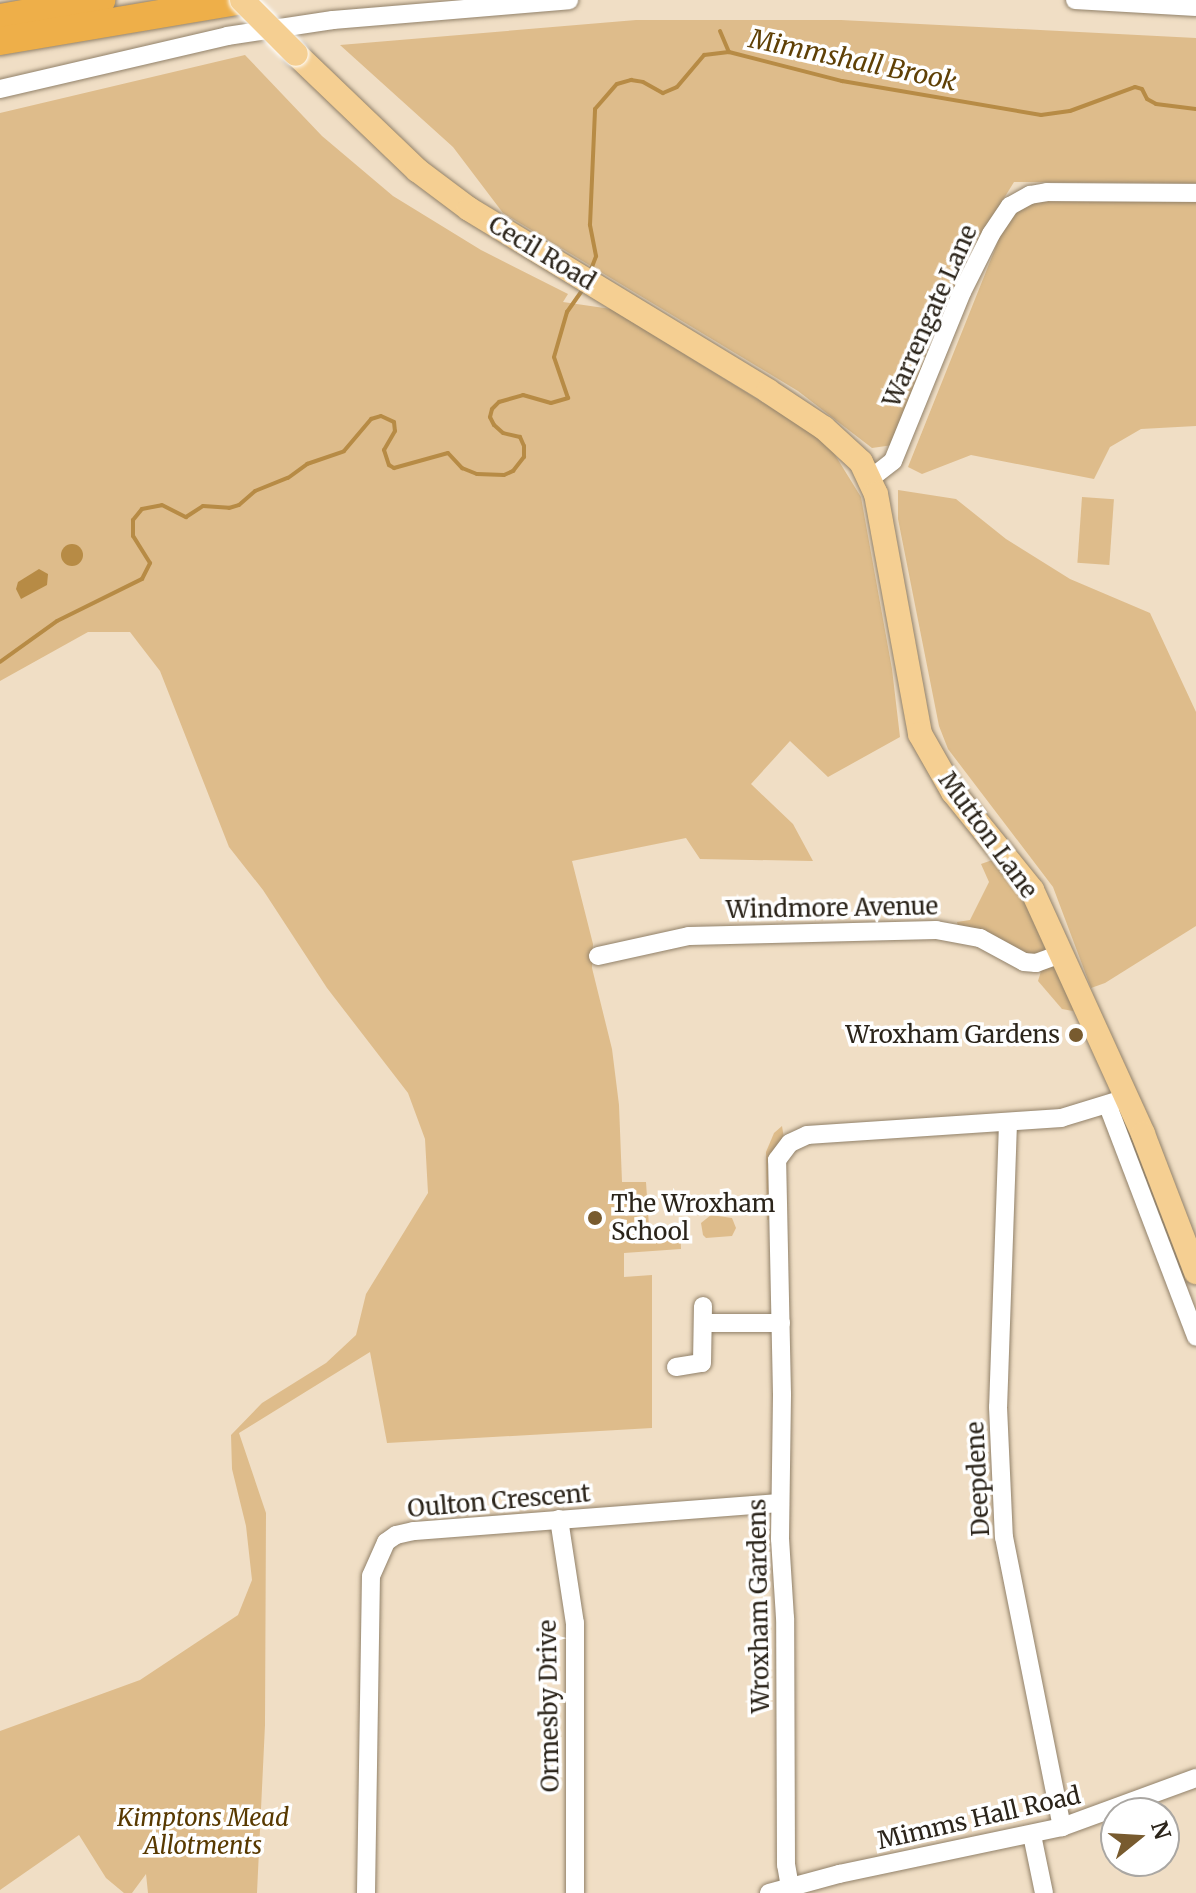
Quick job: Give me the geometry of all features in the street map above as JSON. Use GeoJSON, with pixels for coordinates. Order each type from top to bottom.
{"type":"FeatureCollection","features":[{"type":"Feature","properties":{"kind":"highway"},"geometry":{"type":"LineString","coordinates":[[0,18],[101,0]]}},
{"type":"Feature","properties":{"kind":"highway"},"geometry":{"type":"LineString","coordinates":[[0,41],[242,0]]}},
{"type":"Feature","properties":{"kind":"main road","name":"Cecil Road"},"geometry":{"type":"LineString","coordinates":[[242,0],[417,170],[469,209],[824,428],[851,450],[868,476]]}},
{"type":"Feature","properties":{"kind":"main road","name":"Mutton Lane"},"geometry":{"type":"LineString","coordinates":[[868,476],[881,517],[920,734],[953,792],[1032,890],[1061,954],[1117,1102],[1196,1272]]}},
{"type":"Feature","properties":{"kind":"street"},"geometry":{"type":"LineString","coordinates":[[0,89],[227,36],[333,20],[569,0]]}},
{"type":"Feature","properties":{"kind":"street"},"geometry":{"type":"LineString","coordinates":[[1075,0],[1196,7]]}},
{"type":"Feature","properties":{"kind":"street","name":"Warrengate Lane"},"geometry":{"type":"LineString","coordinates":[[868,476],[893,461],[962,292],[991,234],[1010,206],[1030,195],[1047,192],[1196,193]]}},
{"type":"Feature","properties":{"kind":"street","name":"Windmore Avenue"},"geometry":{"type":"LineString","coordinates":[[598,956],[685,936],[936,930],[980,938],[1024,962],[1036,963],[1061,954]]}},
{"type":"Feature","properties":{"kind":"street","name":"Wroxham Gardens"},"geometry":{"type":"LineString","coordinates":[[790,1887],[786,1865],[785,1618],[780,1503],[781,1323],[776,1167],[781,1152],[790,1143],[813,1134],[1061,1118],[1117,1102]]}},
{"type":"Feature","properties":{"kind":"street","name":"Mutton Lane"},"geometry":{"type":"LineString","coordinates":[[1117,1102],[1196,1337]]}},
{"type":"Feature","properties":{"kind":"street","name":"Deepdene"},"geometry":{"type":"LineString","coordinates":[[1008,1123],[998,1407],[1004,1537],[1062,1827]]}},
{"type":"Feature","properties":{"kind":"street"},"geometry":{"type":"LineString","coordinates":[[676,1367],[702,1363],[703,1315],[781,1323]]}},
{"type":"Feature","properties":{"kind":"street","name":"Oulton Crescent"},"geometry":{"type":"LineString","coordinates":[[366,1893],[369,1606],[371,1576],[386,1542],[405,1532],[780,1503]]}},
{"type":"Feature","properties":{"kind":"street","name":"Ormesby Drive"},"geometry":{"type":"LineString","coordinates":[[559,1519],[575,1623],[575,1893]]}},
{"type":"Feature","properties":{"kind":"street","name":"Mimms Hall Road"},"geometry":{"type":"LineString","coordinates":[[769,1893],[790,1887],[840,1884],[1062,1827],[1196,1778]]}},
{"type":"Feature","properties":{"kind":"street"},"geometry":{"type":"LineString","coordinates":[[1032,1835],[1044,1893]]}},
{"type":"Feature","properties":{"kind":"green space"},"geometry":{"type":"Polygon","coordinates":[[[636,20],[841,20],[1196,38],[1196,183],[1014,182],[985,229],[893,445],[872,448],[798,391],[503,213],[453,147],[340,45],[636,20]]]}},
{"type":"Feature","properties":{"kind":"green space","name":"Kimptons Mead Allotments"},"geometry":{"type":"Polygon","coordinates":[[[245,55],[322,136],[393,196],[481,250],[568,294],[563,302],[611,309],[827,442],[861,497],[892,669],[900,737],[828,777],[790,741],[751,784],[793,824],[813,861],[700,859],[686,838],[572,861],[593,944],[592,968],[612,1049],[619,1105],[622,1182],[646,1182],[649,1227],[680,1225],[681,1249],[624,1253],[624,1277],[652,1275],[652,1428],[387,1443],[370,1352],[239,1433],[266,1513],[265,1725],[257,1893],[148,1893],[146,1874],[132,1893],[124,1893],[106,1878],[79,1835],[0,1890],[0,1731],[140,1680],[238,1615],[252,1580],[246,1526],[232,1469],[231,1435],[262,1403],[326,1363],[356,1335],[366,1294],[428,1193],[425,1139],[408,1093],[327,988],[263,890],[229,847],[160,671],[130,632],[88,632],[0,681],[0,113],[245,55]]]}},
{"type":"Feature","properties":{"kind":"green space"},"geometry":{"type":"Polygon","coordinates":[[[1050,198],[1196,199],[1196,426],[1141,429],[1110,447],[1094,479],[971,455],[922,474],[908,467],[1007,219],[1026,203],[1050,198]]]}},
{"type":"Feature","properties":{"kind":"green space"},"geometry":{"type":"Polygon","coordinates":[[[898,490],[956,499],[1006,539],[1070,579],[1150,613],[1196,712],[1196,926],[1105,983],[1091,988],[1053,887],[948,749],[939,726],[898,519],[898,490]]]}},
{"type":"Feature","properties":{"kind":"green space"},"geometry":{"type":"Polygon","coordinates":[[[1082,497],[1114,499],[1109,565],[1077,563],[1082,497]]]}},
{"type":"Feature","properties":{"kind":"green space"},"geometry":{"type":"Polygon","coordinates":[[[998,858],[1020,883],[1046,949],[1044,953],[1028,956],[958,927],[957,922],[970,920],[989,882],[981,864],[998,858]]]}},
{"type":"Feature","properties":{"kind":"green space"},"geometry":{"type":"Polygon","coordinates":[[[1057,967],[1076,1009],[1073,1011],[1062,1009],[1038,981],[1042,968],[1057,967]]]}},
{"type":"Feature","properties":{"kind":"green space"},"geometry":{"type":"Polygon","coordinates":[[[782,1126],[784,1138],[772,1219],[767,1220],[766,1152],[774,1133],[782,1126]]]}},
{"type":"Feature","properties":{"kind":"green space"},"geometry":{"type":"Polygon","coordinates":[[[711,1215],[732,1218],[736,1228],[732,1236],[706,1238],[703,1235],[701,1223],[711,1215]]]}},
{"type":"Feature","properties":{"kind":"shaded area"},"geometry":{"type":"Polygon","coordinates":[[[68,544],[76,544],[83,555],[76,566],[68,566],[61,559],[61,551],[68,544]]]}},
{"type":"Feature","properties":{"kind":"shaded area"},"geometry":{"type":"Polygon","coordinates":[[[39,569],[48,574],[47,585],[21,599],[16,589],[18,582],[39,569]]]}},
{"type":"Feature","properties":{"kind":"waterway"},"geometry":{"type":"LineString","coordinates":[[720,31],[729,52]]}},
{"type":"Feature","properties":{"kind":"waterway","name":"Mimmshall Brook"},"geometry":{"type":"LineString","coordinates":[[590,272],[596,256],[590,225],[595,109],[617,84],[631,80],[643,82],[663,93],[677,87],[704,55],[729,52],[842,81],[1041,115],[1070,111],[1135,87],[1142,89],[1147,99],[1156,104],[1196,109]]}},
{"type":"Feature","properties":{"kind":"waterway","name":"Mimmshall Brook"},"geometry":{"type":"LineString","coordinates":[[0,662],[57,621],[142,579],[150,563],[133,536],[133,520],[142,509],[162,505],[186,517],[203,506],[229,508],[239,505],[255,491],[288,478],[307,464],[344,451],[371,419],[381,416],[394,422],[395,431],[384,450],[389,465],[394,468],[448,453],[462,468],[477,474],[504,475],[513,471],[524,457],[524,446],[520,437],[503,433],[494,425],[490,417],[492,409],[499,402],[523,395],[551,403],[568,398],[554,357],[567,312],[584,288]]}},
{"type":"Feature","properties":{"kind":"place","name":"Wroxham Gardens"},"geometry":{"type":"Point","coordinates":[1076,1035]}},
{"type":"Feature","properties":{"kind":"place","name":"The Wroxham School"},"geometry":{"type":"Point","coordinates":[595,1218]}}]}
